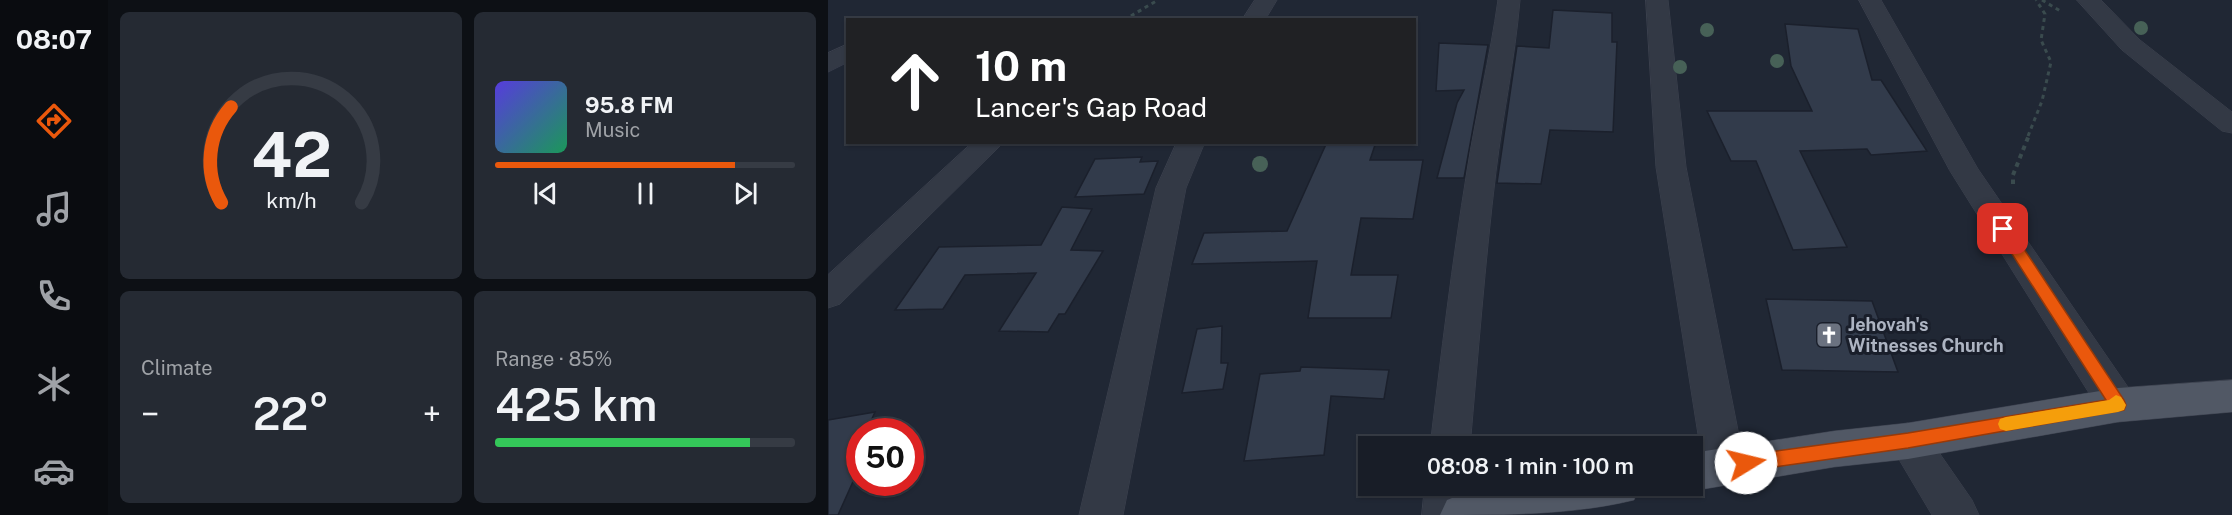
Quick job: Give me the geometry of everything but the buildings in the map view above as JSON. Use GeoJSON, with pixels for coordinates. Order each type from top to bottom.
{"type":"FeatureCollection","features":[{"type":"Feature","properties":{"kind":"main road"},"geometry":{"type":"LineString","coordinates":[[1708,470],[1834,449],[1908,441],[2118,405],[2232,396]]}},
{"type":"Feature","properties":{"kind":"main road"},"geometry":{"type":"LineString","coordinates":[[1462,515],[1565,496]]}},
{"type":"Feature","properties":{"kind":"street"},"geometry":{"type":"LineString","coordinates":[[1254,18],[1266,0]]}},
{"type":"Feature","properties":{"kind":"street"},"geometry":{"type":"LineString","coordinates":[[1451,436],[1470,250],[1483,160],[1503,56],[1509,0]]}},
{"type":"Feature","properties":{"kind":"street"},"geometry":{"type":"LineString","coordinates":[[1657,0],[1671,167],[1708,470]]}},
{"type":"Feature","properties":{"kind":"street"},"geometry":{"type":"LineString","coordinates":[[1870,0],[1965,171],[2118,405]]}},
{"type":"Feature","properties":{"kind":"street"},"geometry":{"type":"LineString","coordinates":[[2097,3],[2131,45],[2232,125]]}},
{"type":"Feature","properties":{"kind":"street"},"geometry":{"type":"LineString","coordinates":[[828,64],[846,52]]}},
{"type":"Feature","properties":{"kind":"street"},"geometry":{"type":"LineString","coordinates":[[828,295],[988,144]]}},
{"type":"Feature","properties":{"kind":"street"},"geometry":{"type":"LineString","coordinates":[[1101,515],[1171,188],[1190,144]]}},
{"type":"Feature","properties":{"kind":"street"},"geometry":{"type":"LineString","coordinates":[[1908,441],[1957,515]]}},
{"type":"Feature","properties":{"kind":"street"},"geometry":{"type":"LineString","coordinates":[[1444,515],[1445,496]]}},
{"type":"Feature","properties":{"kind":"path"},"geometry":{"type":"LineString","coordinates":[[1127,18],[1158,0]]}},
{"type":"Feature","properties":{"kind":"path"},"geometry":{"type":"LineString","coordinates":[[2003,229],[2012,198],[2013,175],[2042,100],[2051,62],[2041,40],[2045,14],[2036,0]]}},
{"type":"Feature","properties":{"kind":"slow traffic"},"geometry":{"type":"LineString","coordinates":[[2006,424],[2118,405],[2116,402]]}},
{"type":"Feature","properties":{"kind":"place","name":"Jehovah's Witnesses Church"},"geometry":{"type":"Point","coordinates":[1829,335]}},
{"type":"Feature","properties":{"kind":"route"},"geometry":{"type":"LineString","coordinates":[[1746,463],[1834,449],[1908,441],[2118,405],[2003,229]]}}]}
